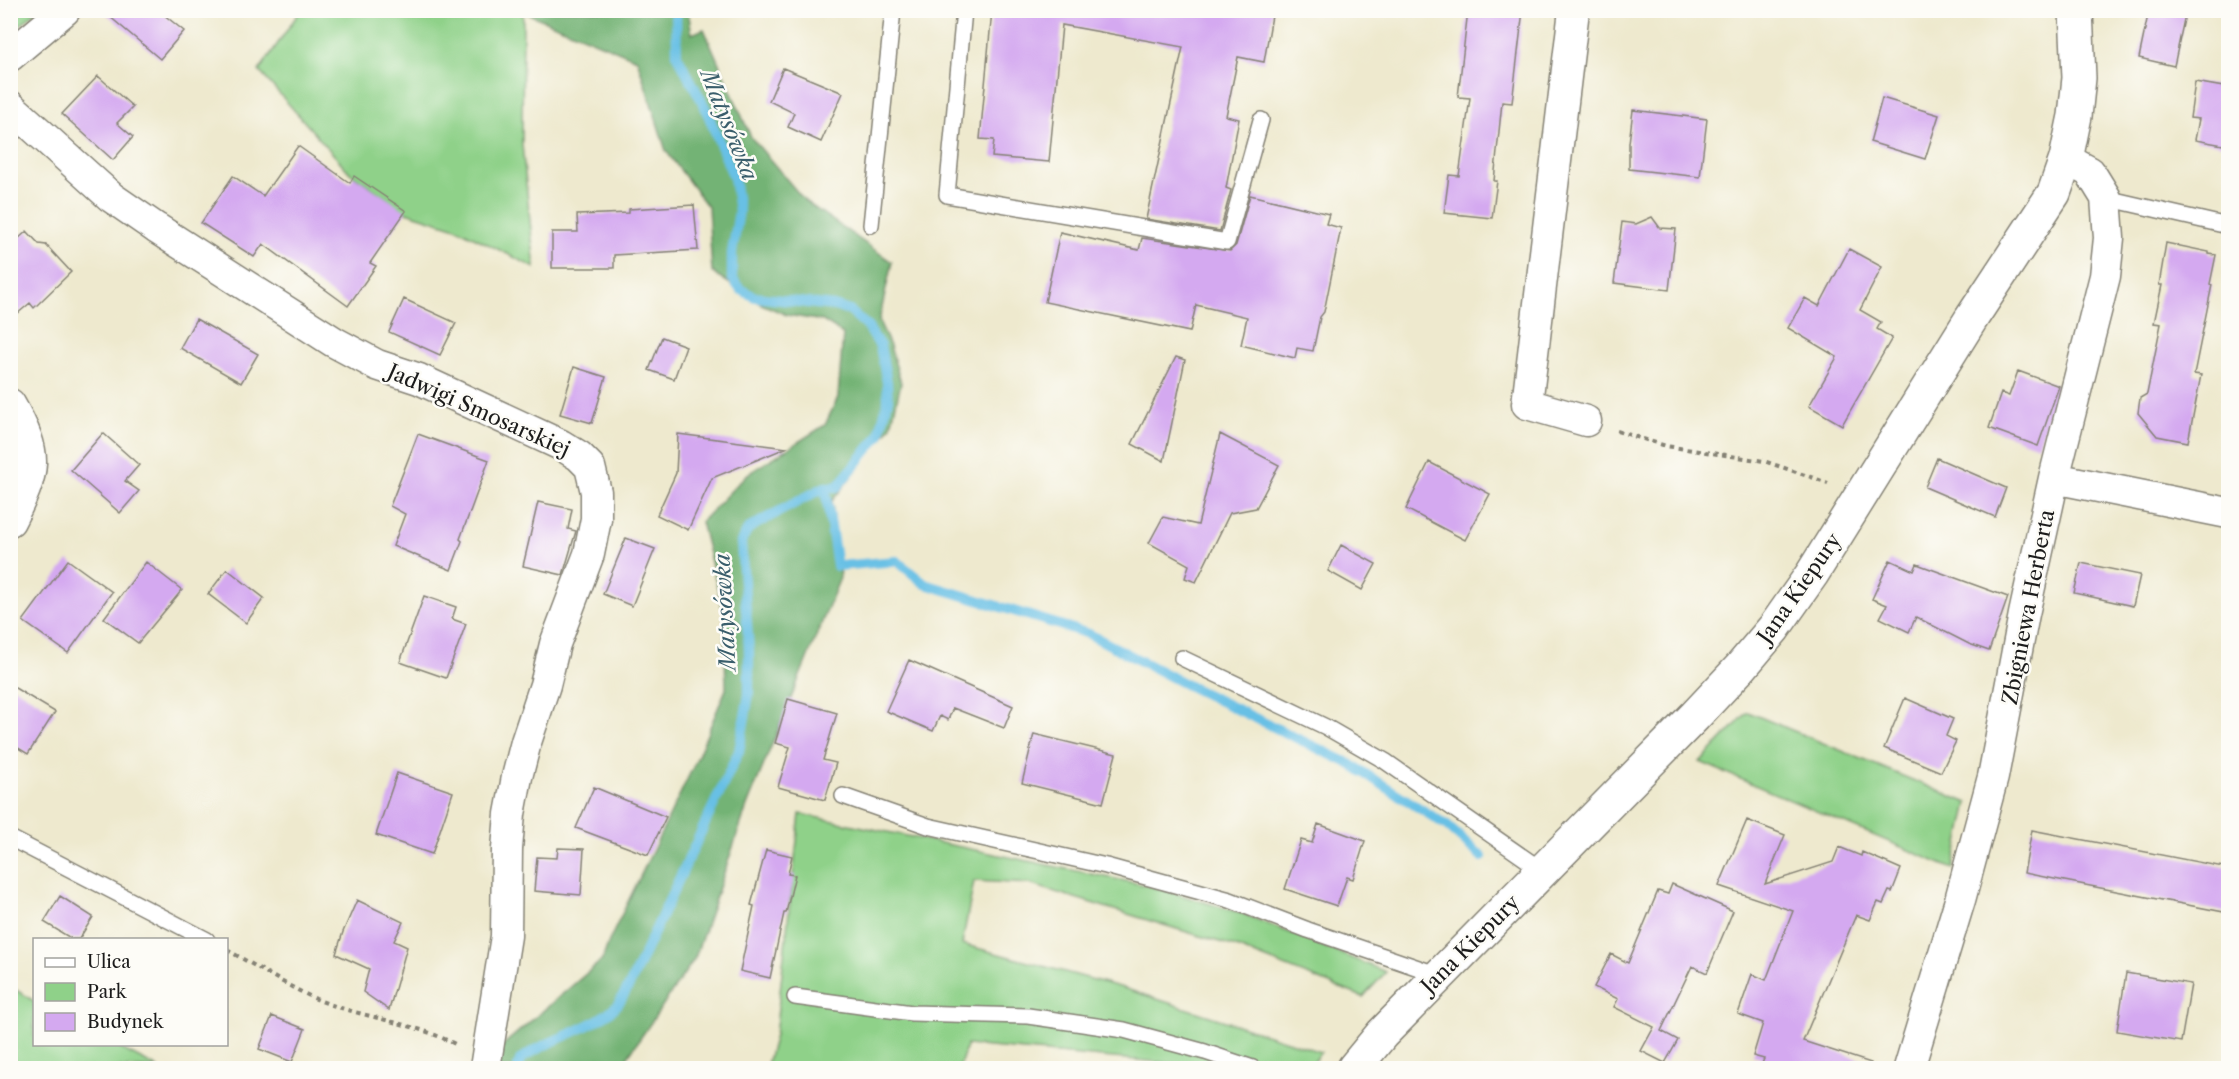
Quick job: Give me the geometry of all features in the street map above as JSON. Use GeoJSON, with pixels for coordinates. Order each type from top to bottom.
{"type":"FeatureCollection","features":[{"type":"Feature","properties":{"kind":"street"},"geometry":{"type":"LineString","coordinates":[[10,56],[65,10]]}},
{"type":"Feature","properties":{"kind":"street"},"geometry":{"type":"LineString","coordinates":[[1574,10],[1527,404],[1586,421]]}},
{"type":"Feature","properties":{"kind":"street","name":"Jana Kiepury"},"geometry":{"type":"LineString","coordinates":[[1354,1068],[1439,975],[1741,667],[1774,628],[1812,574],[1971,320],[2054,193],[2066,159],[2073,127],[2079,78],[2076,10]]}},
{"type":"Feature","properties":{"kind":"street","name":"Jadwigi Smosarskiej"},"geometry":{"type":"LineString","coordinates":[[10,106],[111,197],[334,342],[377,364],[419,379],[561,445],[579,456],[590,467],[596,492],[596,519],[589,554],[555,644],[545,685],[526,742],[510,814],[507,849],[506,936],[486,1065]]}},
{"type":"Feature","properties":{"kind":"street","name":"Zbigniewa Herberta"},"geometry":{"type":"LineString","coordinates":[[1909,1068],[1960,900],[1993,777],[2024,614],[2054,478],[2105,276],[2109,238],[2106,198],[2090,172],[2066,159]]}},
{"type":"Feature","properties":{"kind":"street"},"geometry":{"type":"LineString","coordinates":[[10,404],[23,428],[31,452],[32,465],[30,480],[10,521]]}},
{"type":"Feature","properties":{"kind":"street"},"geometry":{"type":"LineString","coordinates":[[2054,478],[2229,513]]}},
{"type":"Feature","properties":{"kind":"lane"},"geometry":{"type":"LineString","coordinates":[[871,225],[893,10]]}},
{"type":"Feature","properties":{"kind":"lane"},"geometry":{"type":"LineString","coordinates":[[964,10],[947,195],[1227,242],[1261,120]]}},
{"type":"Feature","properties":{"kind":"lane"},"geometry":{"type":"LineString","coordinates":[[2106,198],[2229,226]]}},
{"type":"Feature","properties":{"kind":"lane"},"geometry":{"type":"LineString","coordinates":[[1182,658],[1326,727],[1375,755],[1543,871]]}},
{"type":"Feature","properties":{"kind":"lane"},"geometry":{"type":"LineString","coordinates":[[843,796],[928,826],[1106,866],[1230,900],[1308,930],[1439,975]]}},
{"type":"Feature","properties":{"kind":"lane"},"geometry":{"type":"LineString","coordinates":[[10,838],[205,938]]}},
{"type":"Feature","properties":{"kind":"lane"},"geometry":{"type":"LineString","coordinates":[[795,997],[912,1013],[1028,1016],[1124,1030],[1253,1068]]}},
{"type":"Feature","properties":{"kind":"path"},"geometry":{"type":"LineString","coordinates":[[1586,421],[1666,446],[1764,461],[1863,495]]}},
{"type":"Feature","properties":{"kind":"path"},"geometry":{"type":"LineString","coordinates":[[228,951],[316,999],[355,1012],[429,1031],[486,1065]]}},
{"type":"Feature","properties":{"kind":"green space"},"geometry":{"type":"Polygon","coordinates":[[[11,10],[37,10],[37,11],[11,33],[11,10]]]}},
{"type":"Feature","properties":{"kind":"green space"},"geometry":{"type":"Polygon","coordinates":[[[300,11],[523,11],[522,145],[535,268],[456,228],[406,212],[350,173],[259,71],[300,11]]]}},
{"type":"Feature","properties":{"kind":"green space"},"geometry":{"type":"Polygon","coordinates":[[[521,11],[688,11],[692,34],[704,29],[751,137],[805,201],[892,262],[879,321],[890,346],[901,383],[891,426],[832,501],[840,578],[747,806],[695,958],[620,1068],[494,1068],[496,1051],[602,960],[694,765],[726,689],[724,614],[701,522],[746,475],[825,425],[838,397],[843,334],[823,321],[787,315],[759,303],[712,272],[708,207],[666,151],[637,59],[521,11]]]}},
{"type":"Feature","properties":{"kind":"green space"},"geometry":{"type":"Polygon","coordinates":[[[1748,712],[1968,803],[1953,869],[1700,762],[1748,712]]]}},
{"type":"Feature","properties":{"kind":"green space"},"geometry":{"type":"Polygon","coordinates":[[[800,814],[1150,886],[1241,913],[1386,972],[1363,997],[1236,947],[1029,884],[974,881],[962,944],[1120,987],[1321,1052],[1309,1068],[1195,1068],[1180,1064],[967,1045],[959,1068],[766,1068],[775,1035],[800,814]]]}},
{"type":"Feature","properties":{"kind":"green space"},"geometry":{"type":"Polygon","coordinates":[[[11,987],[33,1000],[33,1046],[116,1046],[158,1068],[11,1068],[11,987]]]}},
{"type":"Feature","properties":{"kind":"building"},"geometry":{"type":"Polygon","coordinates":[[[102,10],[158,10],[184,31],[160,59],[102,10]]]}},
{"type":"Feature","properties":{"kind":"building"},"geometry":{"type":"Polygon","coordinates":[[[992,10],[1273,10],[1264,62],[1238,57],[1226,116],[1239,119],[1226,188],[1231,190],[1220,231],[1146,219],[1183,47],[1062,25],[1049,162],[992,157],[994,140],[980,139],[992,10]]]}},
{"type":"Feature","properties":{"kind":"building"},"geometry":{"type":"Polygon","coordinates":[[[1468,10],[1523,10],[1512,103],[1502,102],[1494,181],[1497,181],[1492,218],[1444,213],[1449,175],[1459,176],[1470,98],[1458,97],[1468,10]]]}},
{"type":"Feature","properties":{"kind":"building"},"geometry":{"type":"Polygon","coordinates":[[[2149,10],[2186,10],[2174,66],[2139,58],[2149,10]]]}},
{"type":"Feature","properties":{"kind":"building"},"geometry":{"type":"Polygon","coordinates":[[[783,68],[843,93],[821,142],[788,127],[794,113],[769,101],[783,68]]]}},
{"type":"Feature","properties":{"kind":"building"},"geometry":{"type":"Polygon","coordinates":[[[98,76],[133,107],[117,123],[133,137],[113,160],[62,114],[98,76]]]}},
{"type":"Feature","properties":{"kind":"building"},"geometry":{"type":"Polygon","coordinates":[[[2195,82],[2229,88],[2229,146],[2195,140],[2199,119],[2190,118],[2195,82]]]}},
{"type":"Feature","properties":{"kind":"building"},"geometry":{"type":"Polygon","coordinates":[[[1882,98],[1939,115],[1925,159],[1870,142],[1882,98]]]}},
{"type":"Feature","properties":{"kind":"building"},"geometry":{"type":"Polygon","coordinates":[[[1633,110],[1707,119],[1700,177],[1629,169],[1633,110]]]}},
{"type":"Feature","properties":{"kind":"building"},"geometry":{"type":"Polygon","coordinates":[[[298,146],[350,183],[354,176],[406,211],[370,263],[376,266],[348,306],[263,244],[254,257],[201,223],[233,176],[263,196],[298,146]]]}},
{"type":"Feature","properties":{"kind":"building"},"geometry":{"type":"Polygon","coordinates":[[[1250,195],[1329,214],[1326,224],[1341,228],[1324,312],[1320,317],[1313,351],[1297,348],[1295,358],[1241,345],[1247,317],[1196,305],[1190,332],[1045,302],[1060,232],[1139,250],[1142,238],[1230,251],[1236,245],[1250,195]]]}},
{"type":"Feature","properties":{"kind":"building"},"geometry":{"type":"Polygon","coordinates":[[[694,205],[698,250],[614,255],[614,268],[552,268],[552,232],[578,232],[577,215],[629,213],[629,209],[694,205]]]}},
{"type":"Feature","properties":{"kind":"building"},"geometry":{"type":"Polygon","coordinates":[[[1652,217],[1660,228],[1676,229],[1669,290],[1614,283],[1622,222],[1636,224],[1652,217]]]}},
{"type":"Feature","properties":{"kind":"building"},"geometry":{"type":"Polygon","coordinates":[[[27,231],[39,244],[46,245],[71,272],[34,308],[30,303],[10,320],[10,246],[27,231]]]}},
{"type":"Feature","properties":{"kind":"building"},"geometry":{"type":"Polygon","coordinates":[[[2166,243],[2216,255],[2194,374],[2201,375],[2188,442],[2157,436],[2138,413],[2140,398],[2147,394],[2161,324],[2154,323],[2162,285],[2159,285],[2166,243]]]}},
{"type":"Feature","properties":{"kind":"building"},"geometry":{"type":"Polygon","coordinates":[[[1849,249],[1882,267],[1860,310],[1881,322],[1877,329],[1892,338],[1842,425],[1809,406],[1837,357],[1788,328],[1805,298],[1819,306],[1849,249]]]}},
{"type":"Feature","properties":{"kind":"building"},"geometry":{"type":"Polygon","coordinates":[[[404,299],[456,323],[440,355],[389,332],[404,299]]]}},
{"type":"Feature","properties":{"kind":"building"},"geometry":{"type":"Polygon","coordinates":[[[196,319],[258,354],[241,383],[180,348],[196,319]]]}},
{"type":"Feature","properties":{"kind":"building"},"geometry":{"type":"Polygon","coordinates":[[[662,337],[686,346],[674,379],[649,370],[662,337]]]}},
{"type":"Feature","properties":{"kind":"building"},"geometry":{"type":"Polygon","coordinates":[[[1176,357],[1185,360],[1164,461],[1132,444],[1176,357]]]}},
{"type":"Feature","properties":{"kind":"building"},"geometry":{"type":"Polygon","coordinates":[[[574,367],[606,377],[592,423],[560,414],[574,367]]]}},
{"type":"Feature","properties":{"kind":"building"},"geometry":{"type":"Polygon","coordinates":[[[2018,371],[2059,386],[2038,446],[1989,428],[2001,393],[2009,396],[2018,371]]]}},
{"type":"Feature","properties":{"kind":"building"},"geometry":{"type":"Polygon","coordinates":[[[103,433],[139,465],[125,481],[139,491],[120,513],[71,470],[103,433]]]}},
{"type":"Feature","properties":{"kind":"building"},"geometry":{"type":"Polygon","coordinates":[[[418,434],[489,460],[451,570],[393,546],[405,514],[390,506],[418,434]]]}},
{"type":"Feature","properties":{"kind":"building"},"geometry":{"type":"Polygon","coordinates":[[[678,434],[786,448],[712,478],[688,530],[657,515],[676,473],[678,434]]]}},
{"type":"Feature","properties":{"kind":"building"},"geometry":{"type":"Polygon","coordinates":[[[1220,434],[1279,465],[1256,508],[1230,513],[1196,582],[1185,578],[1189,565],[1149,543],[1163,517],[1198,525],[1220,434]]]}},
{"type":"Feature","properties":{"kind":"building"},"geometry":{"type":"Polygon","coordinates":[[[1937,458],[2006,488],[1995,517],[1925,487],[1937,458]]]}},
{"type":"Feature","properties":{"kind":"building"},"geometry":{"type":"Polygon","coordinates":[[[1429,462],[1490,494],[1465,540],[1406,509],[1429,462]]]}},
{"type":"Feature","properties":{"kind":"building"},"geometry":{"type":"Polygon","coordinates":[[[538,502],[572,509],[568,529],[576,531],[563,575],[523,566],[538,502]]]}},
{"type":"Feature","properties":{"kind":"building"},"geometry":{"type":"Polygon","coordinates":[[[626,538],[655,549],[632,606],[603,594],[626,538]]]}},
{"type":"Feature","properties":{"kind":"building"},"geometry":{"type":"Polygon","coordinates":[[[1341,545],[1376,564],[1362,590],[1328,571],[1341,545]]]}},
{"type":"Feature","properties":{"kind":"building"},"geometry":{"type":"Polygon","coordinates":[[[68,560],[112,592],[68,653],[23,621],[68,560]]]}},
{"type":"Feature","properties":{"kind":"building"},"geometry":{"type":"Polygon","coordinates":[[[1890,560],[1914,571],[1917,564],[2008,597],[1989,651],[1969,644],[1916,617],[1909,632],[1880,618],[1887,605],[1872,599],[1890,560]]]}},
{"type":"Feature","properties":{"kind":"building"},"geometry":{"type":"Polygon","coordinates":[[[146,562],[182,590],[138,643],[104,618],[146,562]]]}},
{"type":"Feature","properties":{"kind":"building"},"geometry":{"type":"Polygon","coordinates":[[[2081,563],[2140,575],[2133,606],[2074,593],[2081,563]]]}},
{"type":"Feature","properties":{"kind":"building"},"geometry":{"type":"Polygon","coordinates":[[[227,569],[264,598],[246,623],[208,594],[227,569]]]}},
{"type":"Feature","properties":{"kind":"building"},"geometry":{"type":"Polygon","coordinates":[[[424,596],[456,607],[452,619],[466,624],[446,678],[400,662],[424,596]]]}},
{"type":"Feature","properties":{"kind":"building"},"geometry":{"type":"Polygon","coordinates":[[[909,660],[1013,706],[1004,728],[953,708],[948,720],[940,716],[933,731],[886,711],[909,660]]]}},
{"type":"Feature","properties":{"kind":"building"},"geometry":{"type":"Polygon","coordinates":[[[10,685],[55,712],[28,754],[10,743],[10,685]]]}},
{"type":"Feature","properties":{"kind":"building"},"geometry":{"type":"Polygon","coordinates":[[[1905,698],[1953,719],[1946,736],[1956,741],[1941,772],[1884,748],[1905,698]]]}},
{"type":"Feature","properties":{"kind":"building"},"geometry":{"type":"Polygon","coordinates":[[[788,699],[837,713],[823,760],[836,763],[825,800],[778,787],[790,747],[775,743],[788,699]]]}},
{"type":"Feature","properties":{"kind":"building"},"geometry":{"type":"Polygon","coordinates":[[[1034,734],[1116,754],[1103,803],[1022,783],[1034,734]]]}},
{"type":"Feature","properties":{"kind":"building"},"geometry":{"type":"Polygon","coordinates":[[[397,773],[453,792],[432,854],[376,835],[397,773]]]}},
{"type":"Feature","properties":{"kind":"building"},"geometry":{"type":"Polygon","coordinates":[[[594,787],[666,817],[648,855],[576,828],[594,787]]]}},
{"type":"Feature","properties":{"kind":"building"},"geometry":{"type":"Polygon","coordinates":[[[1747,820],[1785,835],[1765,884],[1833,862],[1839,847],[1861,856],[1862,852],[1901,869],[1892,892],[1889,891],[1883,904],[1878,902],[1870,920],[1856,915],[1803,1041],[1871,1063],[1871,1068],[1760,1068],[1764,1059],[1753,1056],[1763,1023],[1738,1014],[1752,974],[1766,980],[1793,911],[1719,886],[1747,820]]]}},
{"type":"Feature","properties":{"kind":"building"},"geometry":{"type":"Polygon","coordinates":[[[1318,824],[1365,841],[1353,879],[1347,877],[1337,906],[1285,889],[1301,840],[1312,843],[1318,824]]]}},
{"type":"Feature","properties":{"kind":"building"},"geometry":{"type":"Polygon","coordinates":[[[2032,830],[2229,868],[2229,913],[2024,873],[2032,830]]]}},
{"type":"Feature","properties":{"kind":"building"},"geometry":{"type":"Polygon","coordinates":[[[558,848],[584,849],[581,895],[534,891],[537,857],[557,858],[558,848]]]}},
{"type":"Feature","properties":{"kind":"building"},"geometry":{"type":"Polygon","coordinates":[[[766,850],[792,856],[788,874],[795,875],[770,978],[740,971],[754,906],[751,905],[766,850]]]}},
{"type":"Feature","properties":{"kind":"building"},"geometry":{"type":"Polygon","coordinates":[[[1672,884],[1733,911],[1707,973],[1692,966],[1661,1031],[1678,1040],[1665,1063],[1641,1051],[1654,1027],[1614,1007],[1618,999],[1594,987],[1611,954],[1628,963],[1658,891],[1668,894],[1672,884]]]}},
{"type":"Feature","properties":{"kind":"building"},"geometry":{"type":"Polygon","coordinates":[[[60,896],[93,917],[80,938],[70,938],[44,922],[60,896]]]}},
{"type":"Feature","properties":{"kind":"building"},"geometry":{"type":"Polygon","coordinates":[[[357,900],[403,922],[394,941],[407,947],[389,1010],[363,992],[369,969],[336,954],[357,900]]]}},
{"type":"Feature","properties":{"kind":"building"},"geometry":{"type":"Polygon","coordinates":[[[2126,973],[2191,984],[2181,1042],[2117,1031],[2126,973]]]}},
{"type":"Feature","properties":{"kind":"building"},"geometry":{"type":"Polygon","coordinates":[[[272,1016],[305,1029],[292,1062],[259,1049],[272,1016]]]}},
{"type":"Feature","properties":{"kind":"waterway","name":"Matysówka"},"geometry":{"type":"LineString","coordinates":[[518,1068],[520,1060],[531,1052],[596,1021],[618,1004],[630,984],[739,751],[749,694],[749,650],[741,542],[748,529],[825,487],[837,487],[879,436],[888,400],[880,346],[867,326],[850,311],[834,306],[755,297],[740,289],[732,278],[732,253],[739,211],[734,178],[705,107],[677,55],[676,10]]}},
{"type":"Feature","properties":{"kind":"waterway"},"geometry":{"type":"LineString","coordinates":[[825,487],[837,566],[897,561],[925,584],[1089,634],[1187,685],[1350,764],[1446,825],[1482,857]]}}]}
